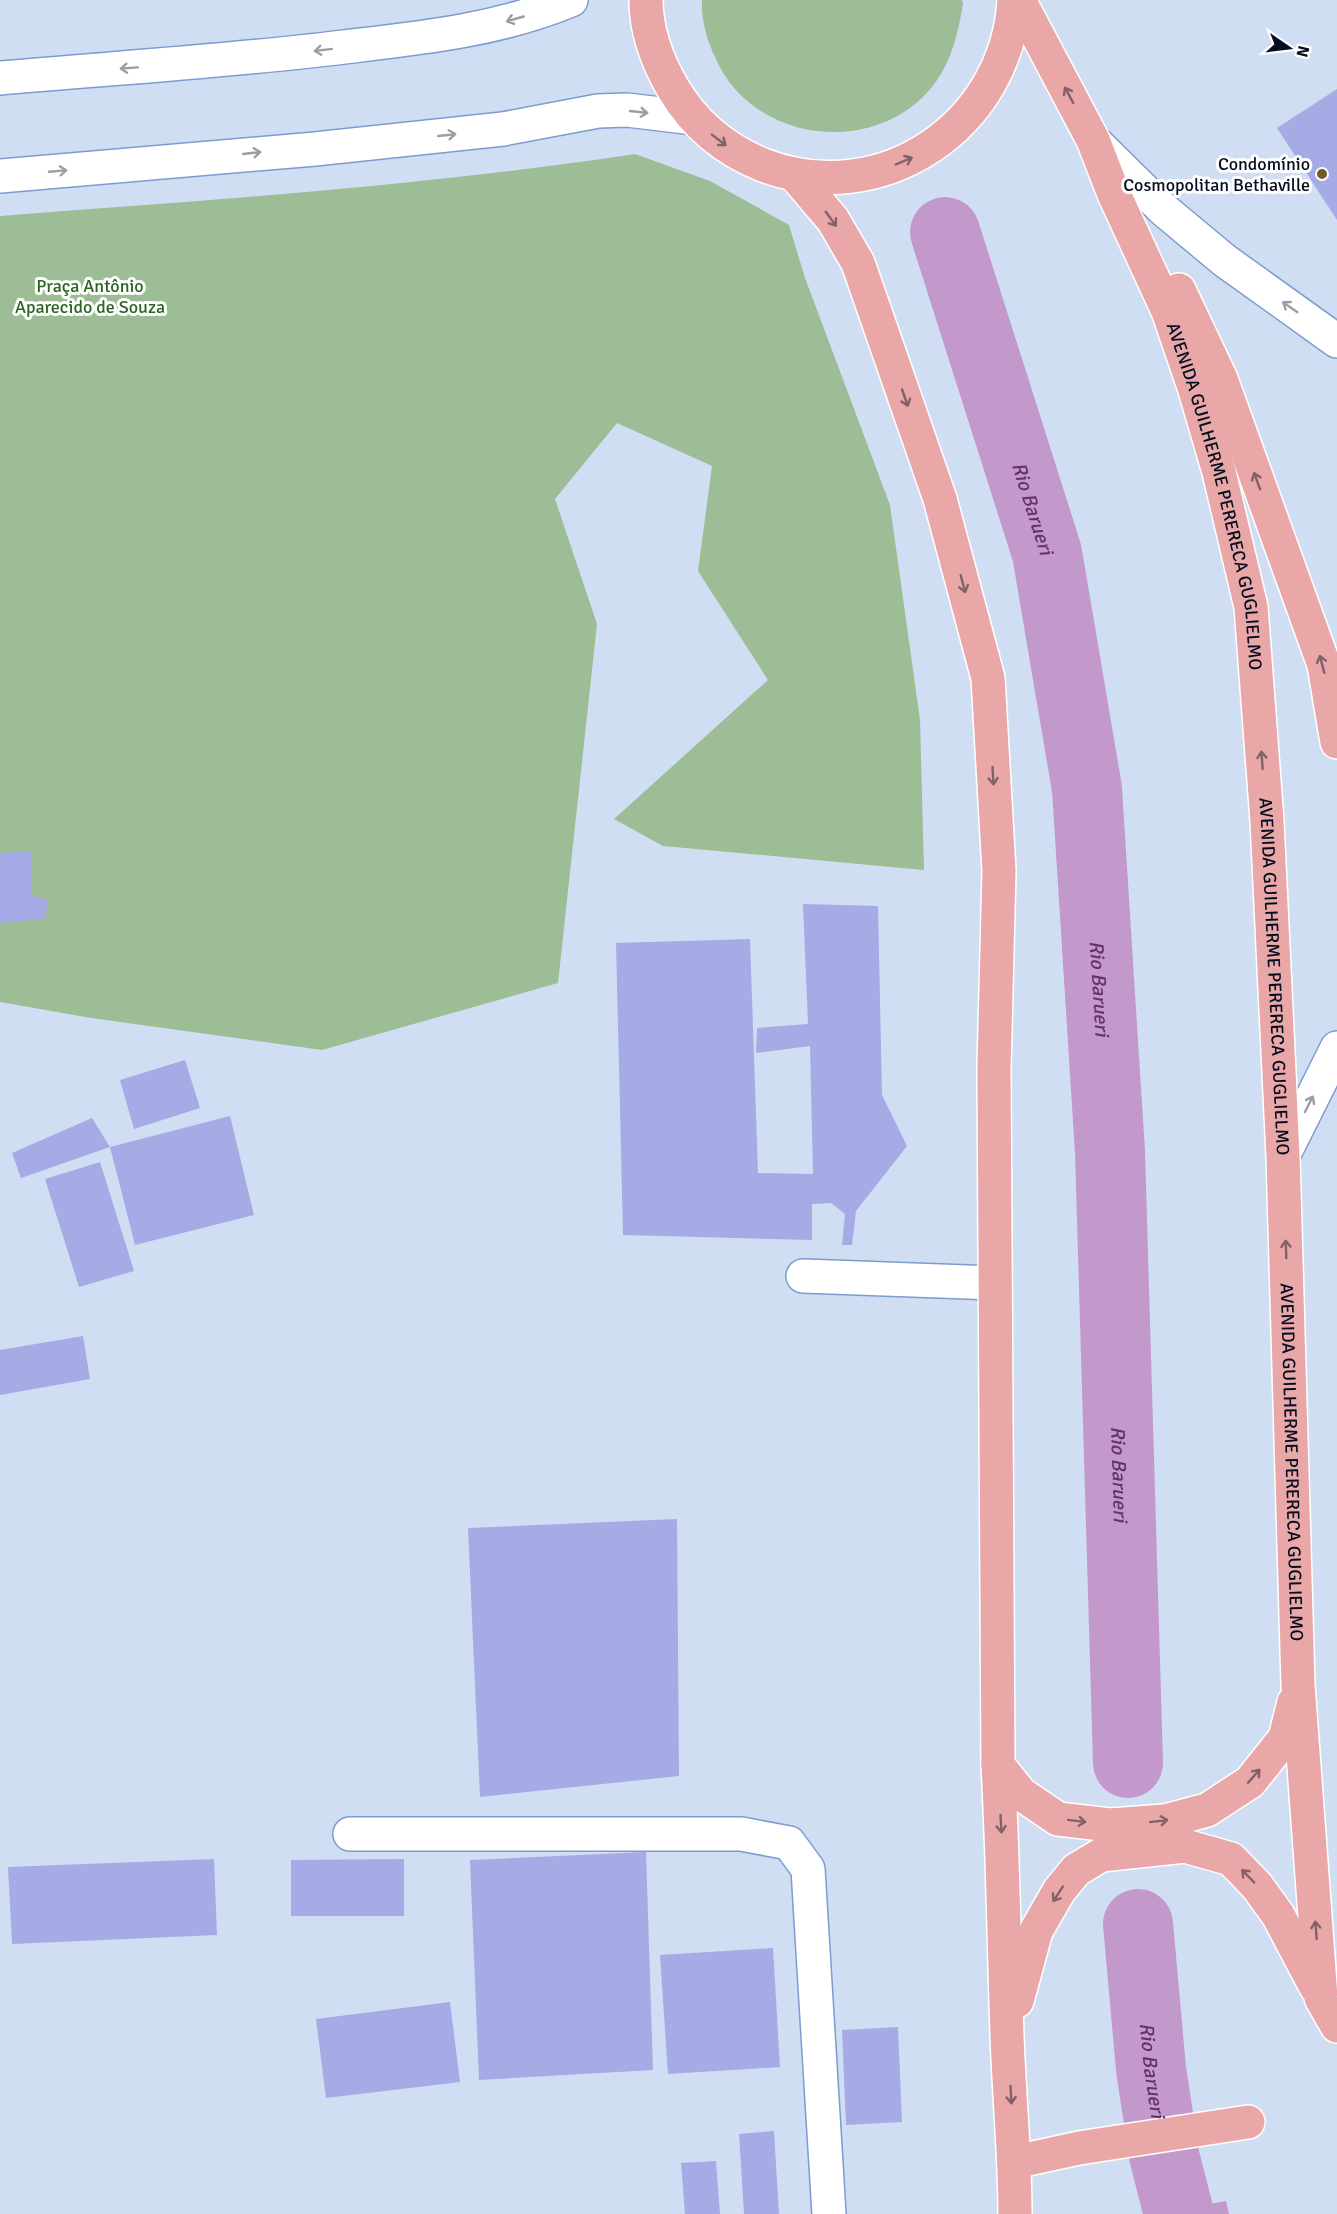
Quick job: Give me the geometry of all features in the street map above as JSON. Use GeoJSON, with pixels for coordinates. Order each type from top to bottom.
{"type":"FeatureCollection","features":[{"type":"Feature","properties":{"kind":"main road"},"geometry":{"type":"LineString","coordinates":[[646,0],[657,56],[671,86],[694,118],[729,148],[761,164],[794,174],[823,178],[853,176],[883,170],[910,159],[937,144],[966,117],[979,102],[995,76],[1006,48],[1013,19],[1014,0]]}},
{"type":"Feature","properties":{"kind":"main road","name":"AVENIDA GUILHERME PERERECA GUGLIELMO"},"geometry":{"type":"LineString","coordinates":[[1019,0],[1093,140],[1114,194],[1168,311],[1195,390],[1219,472],[1251,607],[1267,821],[1283,1156],[1299,1685],[1321,1998]]}},
{"type":"Feature","properties":{"kind":"main road"},"geometry":{"type":"LineString","coordinates":[[794,174],[833,220],[858,263],[940,499],[988,678],[999,871],[994,1068],[998,1765],[1004,1881],[1007,2037],[1015,2162],[1015,2214]]}},
{"type":"Feature","properties":{"kind":"main road"},"geometry":{"type":"LineString","coordinates":[[1114,194],[1183,295],[1221,380],[1324,665],[1337,742]]}},
{"type":"Feature","properties":{"kind":"main road"},"geometry":{"type":"LineString","coordinates":[[998,1765],[1021,1794],[1058,1819],[1110,1825],[1165,1821],[1207,1810],[1250,1782],[1285,1738],[1299,1685]]}},
{"type":"Feature","properties":{"kind":"main road","name":"AVENIDA GUILHERME PERERECA GUGLIELMO"},"geometry":{"type":"LineString","coordinates":[[1007,2037],[1036,1931],[1059,1891],[1076,1870],[1101,1856],[1185,1846],[1231,1859],[1257,1886],[1278,1915],[1337,2026]]}},
{"type":"Feature","properties":{"kind":"main road"},"geometry":{"type":"LineString","coordinates":[[1015,2162],[1079,2148],[1248,2122]]}},
{"type":"Feature","properties":{"kind":"street"},"geometry":{"type":"LineString","coordinates":[[0,78],[194,64],[421,38],[516,19],[571,0]]}},
{"type":"Feature","properties":{"kind":"street"},"geometry":{"type":"LineString","coordinates":[[0,176],[503,129],[598,111],[627,111],[694,118]]}},
{"type":"Feature","properties":{"kind":"street"},"geometry":{"type":"LineString","coordinates":[[1093,140],[1164,210],[1224,260],[1337,341]]}},
{"type":"Feature","properties":{"kind":"street"},"geometry":{"type":"LineString","coordinates":[[1283,1156],[1337,1048]]}},
{"type":"Feature","properties":{"kind":"street"},"geometry":{"type":"LineString","coordinates":[[803,1276],[995,1283]]}},
{"type":"Feature","properties":{"kind":"street"},"geometry":{"type":"LineString","coordinates":[[350,1834],[741,1834],[789,1843],[808,1869],[829,2214]]}},
{"type":"Feature","properties":{"kind":"green space"},"geometry":{"type":"Polygon","coordinates":[[[702,0],[962,0],[963,4],[958,30],[945,66],[922,98],[896,116],[868,128],[838,132],[808,130],[779,121],[753,105],[731,84],[709,44],[702,15],[702,0]]]}},
{"type":"Feature","properties":{"kind":"green space","name":"Praça Antônio Aparecido de Souza"},"geometry":{"type":"Polygon","coordinates":[[[635,154],[710,181],[789,225],[805,278],[890,505],[920,720],[924,870],[663,846],[614,819],[768,680],[698,571],[712,466],[617,423],[555,499],[597,624],[558,983],[322,1050],[91,1018],[0,1002],[0,216],[239,198],[398,183],[635,154]]]}},
{"type":"Feature","properties":{"kind":"shaded area"},"geometry":{"type":"Polygon","coordinates":[[[1226,2201],[1229,2214],[1153,2214],[1226,2201]]]}},
{"type":"Feature","properties":{"kind":"building","name":"Condomínio Cosmopolitan Bethaville"},"geometry":{"type":"Polygon","coordinates":[[[1337,89],[1337,220],[1277,128],[1337,89]]]}},
{"type":"Feature","properties":{"kind":"building"},"geometry":{"type":"Polygon","coordinates":[[[31,851],[32,895],[49,901],[44,919],[0,923],[0,853],[31,851]]]}},
{"type":"Feature","properties":{"kind":"building"},"geometry":{"type":"Polygon","coordinates":[[[803,904],[878,906],[882,1095],[907,1146],[856,1211],[852,1245],[842,1245],[845,1214],[831,1203],[812,1204],[812,1240],[623,1235],[616,943],[750,939],[758,1173],[813,1174],[810,1046],[756,1053],[757,1028],[808,1024],[803,904]]]}},
{"type":"Feature","properties":{"kind":"building"},"geometry":{"type":"Polygon","coordinates":[[[185,1060],[200,1108],[134,1129],[120,1080],[185,1060]]]}},
{"type":"Feature","properties":{"kind":"building"},"geometry":{"type":"Polygon","coordinates":[[[230,1116],[254,1215],[135,1245],[110,1147],[230,1116]]]}},
{"type":"Feature","properties":{"kind":"building"},"geometry":{"type":"Polygon","coordinates":[[[92,1118],[110,1147],[21,1178],[12,1153],[92,1118]]]}},
{"type":"Feature","properties":{"kind":"building"},"geometry":{"type":"Polygon","coordinates":[[[100,1162],[134,1271],[79,1287],[45,1179],[100,1162]]]}},
{"type":"Feature","properties":{"kind":"building"},"geometry":{"type":"Polygon","coordinates":[[[83,1336],[90,1379],[0,1395],[0,1350],[83,1336]]]}},
{"type":"Feature","properties":{"kind":"building"},"geometry":{"type":"Polygon","coordinates":[[[677,1519],[679,1776],[480,1797],[468,1528],[677,1519]]]}},
{"type":"Feature","properties":{"kind":"building"},"geometry":{"type":"Polygon","coordinates":[[[646,1852],[653,2070],[479,2080],[470,1860],[646,1852]]]}},
{"type":"Feature","properties":{"kind":"building"},"geometry":{"type":"Polygon","coordinates":[[[214,1859],[217,1935],[12,1944],[8,1867],[214,1859]]]}},
{"type":"Feature","properties":{"kind":"building"},"geometry":{"type":"Polygon","coordinates":[[[404,1859],[404,1916],[291,1916],[291,1860],[404,1859]]]}},
{"type":"Feature","properties":{"kind":"building"},"geometry":{"type":"Polygon","coordinates":[[[773,1948],[780,2067],[668,2074],[660,1955],[773,1948]]]}},
{"type":"Feature","properties":{"kind":"building"},"geometry":{"type":"Polygon","coordinates":[[[450,2002],[460,2082],[326,2098],[316,2019],[450,2002]]]}},
{"type":"Feature","properties":{"kind":"building"},"geometry":{"type":"Polygon","coordinates":[[[898,2027],[902,2122],[846,2125],[842,2030],[898,2027]]]}},
{"type":"Feature","properties":{"kind":"building"},"geometry":{"type":"Polygon","coordinates":[[[774,2131],[779,2214],[744,2214],[739,2134],[774,2131]]]}},
{"type":"Feature","properties":{"kind":"building"},"geometry":{"type":"Polygon","coordinates":[[[716,2161],[720,2214],[685,2214],[681,2163],[716,2161]]]}},
{"type":"Feature","properties":{"kind":"waterway","name":"Rio Barueri"},"geometry":{"type":"LineString","coordinates":[[945,232],[1047,553],[1087,789],[1110,1152],[1128,1763]]}},
{"type":"Feature","properties":{"kind":"waterway","name":"Rio Barueri"},"geometry":{"type":"LineString","coordinates":[[1138,1924],[1151,2069],[1164,2155],[1179,2214]]}},
{"type":"Feature","properties":{"kind":"place","name":"Condomínio Cosmopolitan Bethaville"},"geometry":{"type":"Point","coordinates":[1322,174]}}]}
